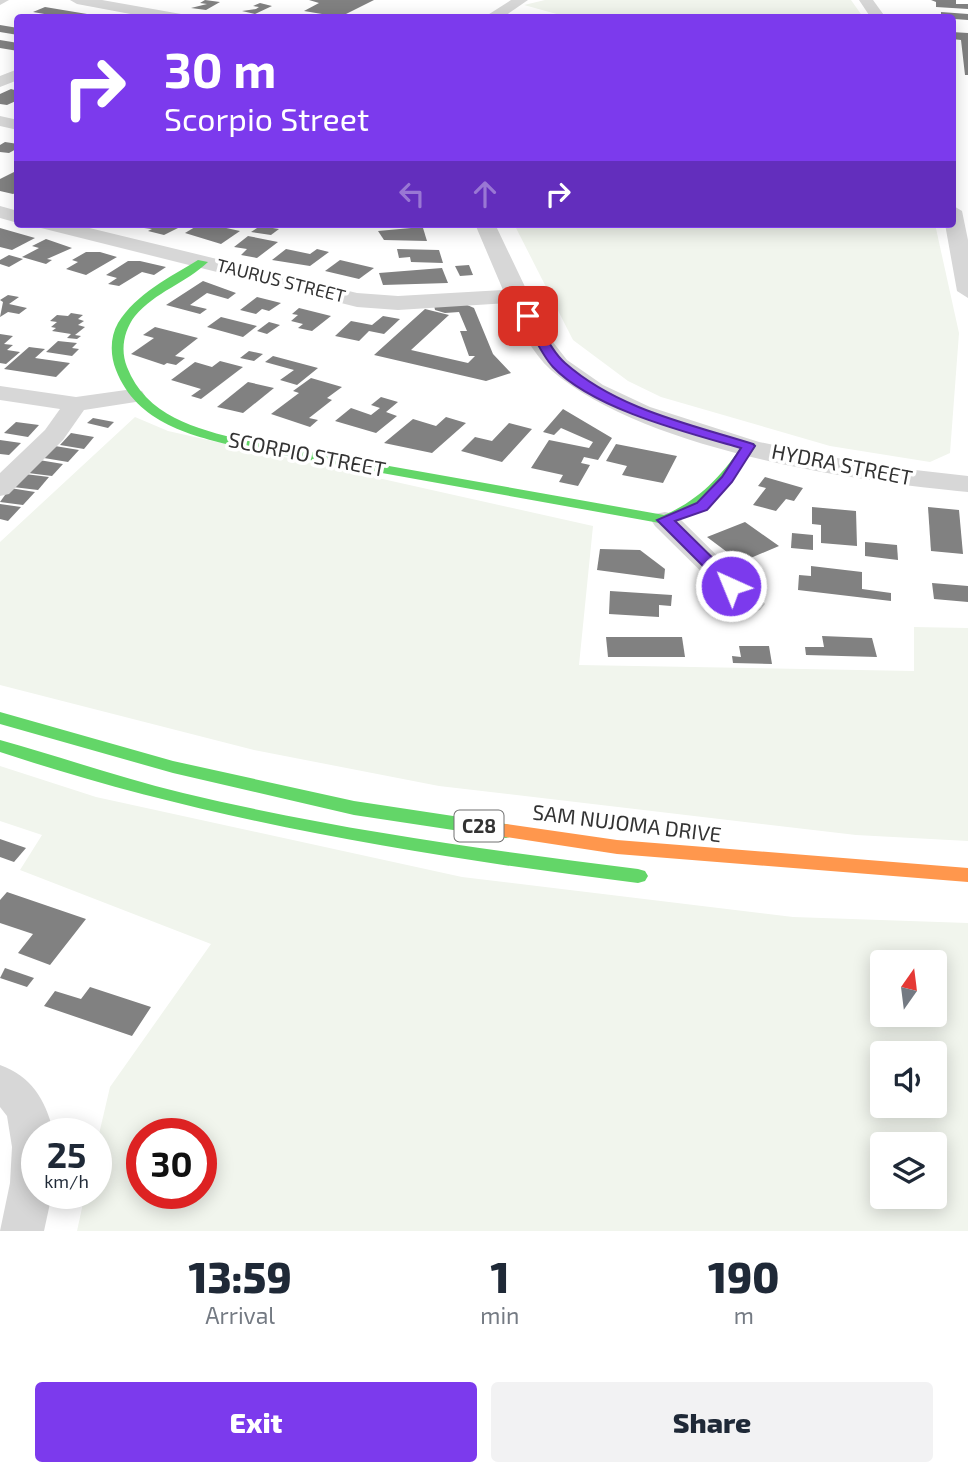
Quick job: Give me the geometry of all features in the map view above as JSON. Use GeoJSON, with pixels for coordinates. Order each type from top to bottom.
{"type":"FeatureCollection","features":[{"type":"Feature","properties":{"kind":"main road","name":"SCORPIO STREET"},"geometry":{"type":"LineString","coordinates":[[202,262],[128,317],[116,345],[120,369],[134,396],[168,423],[210,436],[665,520],[702,506],[727,479],[749,446]]}},
{"type":"Feature","properties":{"kind":"main road","name":"SAM NUJOMA DRIVE"},"geometry":{"type":"LineString","coordinates":[[0,718],[173,767],[354,808],[617,847],[968,875]]}},
{"type":"Feature","properties":{"kind":"main road","name":"C28"},"geometry":{"type":"LineString","coordinates":[[0,746],[121,784],[299,825],[514,861],[649,876]]}},
{"type":"Feature","properties":{"kind":"street"},"geometry":{"type":"LineString","coordinates":[[77,0],[152,14]]}},
{"type":"Feature","properties":{"kind":"street"},"geometry":{"type":"LineString","coordinates":[[496,14],[521,0]]}},
{"type":"Feature","properties":{"kind":"street","name":"TAURUS STREET"},"geometry":{"type":"LineString","coordinates":[[64,228],[357,300],[383,303],[519,296]]}},
{"type":"Feature","properties":{"kind":"street","name":"HYDRA STREET"},"geometry":{"type":"LineString","coordinates":[[487,228],[537,335],[558,364],[598,392],[650,417],[749,446],[866,472],[968,484]]}},
{"type":"Feature","properties":{"kind":"street"},"geometry":{"type":"LineString","coordinates":[[955,228],[968,291]]}},
{"type":"Feature","properties":{"kind":"street"},"geometry":{"type":"LineString","coordinates":[[0,393],[76,404],[134,396]]}},
{"type":"Feature","properties":{"kind":"street"},"geometry":{"type":"LineString","coordinates":[[0,488],[54,435],[76,404]]}},
{"type":"Feature","properties":{"kind":"street"},"geometry":{"type":"LineString","coordinates":[[665,520],[750,604]]}},
{"type":"Feature","properties":{"kind":"street"},"geometry":{"type":"LineString","coordinates":[[0,1083],[21,1101],[32,1127],[33,1172],[22,1231]]}},
{"type":"Feature","properties":{"kind":"shaded area"},"geometry":{"type":"Polygon","coordinates":[[[545,0],[851,0],[861,14],[557,14],[524,5],[545,0]]]}},
{"type":"Feature","properties":{"kind":"shaded area"},"geometry":{"type":"Polygon","coordinates":[[[516,228],[936,228],[959,333],[950,453],[930,462],[830,446],[661,397],[628,381],[573,340],[516,228]]]}},
{"type":"Feature","properties":{"kind":"shaded area"},"geometry":{"type":"Polygon","coordinates":[[[135,417],[168,431],[593,526],[579,665],[914,671],[914,627],[968,628],[968,841],[856,835],[439,786],[254,750],[0,685],[0,542],[135,417]]]}},
{"type":"Feature","properties":{"kind":"shaded area"},"geometry":{"type":"Polygon","coordinates":[[[0,766],[96,797],[462,877],[793,917],[968,923],[968,1231],[77,1231],[82,1209],[112,1209],[112,1118],[103,1118],[110,1087],[211,944],[20,870],[42,835],[0,821],[0,766]]]}},
{"type":"Feature","properties":{"kind":"building"},"geometry":{"type":"Polygon","coordinates":[[[205,0],[220,2],[206,10],[191,8],[207,4],[200,3],[205,0]]]}},
{"type":"Feature","properties":{"kind":"building"},"geometry":{"type":"Polygon","coordinates":[[[309,0],[374,0],[346,14],[304,11],[319,3],[309,0]]]}},
{"type":"Feature","properties":{"kind":"building"},"geometry":{"type":"Polygon","coordinates":[[[931,0],[956,0],[956,4],[968,4],[968,9],[936,7],[936,2],[931,0]]]}},
{"type":"Feature","properties":{"kind":"building"},"geometry":{"type":"Polygon","coordinates":[[[260,3],[272,6],[255,14],[242,11],[256,9],[259,7],[253,6],[260,3]]]}},
{"type":"Feature","properties":{"kind":"building"},"geometry":{"type":"Polygon","coordinates":[[[45,7],[87,14],[44,14],[33,12],[45,7]]]}},
{"type":"Feature","properties":{"kind":"building"},"geometry":{"type":"Polygon","coordinates":[[[941,12],[968,14],[968,20],[956,19],[956,14],[941,12]]]}},
{"type":"Feature","properties":{"kind":"building"},"geometry":{"type":"Polygon","coordinates":[[[0,25],[14,27],[14,34],[0,32],[0,25]]]}},
{"type":"Feature","properties":{"kind":"building"},"geometry":{"type":"Polygon","coordinates":[[[956,32],[968,33],[968,75],[965,75],[961,40],[956,39],[956,32]]]}},
{"type":"Feature","properties":{"kind":"building"},"geometry":{"type":"Polygon","coordinates":[[[0,40],[14,42],[14,50],[0,48],[0,40]]]}},
{"type":"Feature","properties":{"kind":"building"},"geometry":{"type":"Polygon","coordinates":[[[14,90],[14,102],[0,104],[0,94],[14,90]]]}},
{"type":"Feature","properties":{"kind":"building"},"geometry":{"type":"Polygon","coordinates":[[[5,142],[14,143],[14,150],[9,153],[0,152],[0,145],[5,142]]]}},
{"type":"Feature","properties":{"kind":"building"},"geometry":{"type":"Polygon","coordinates":[[[14,172],[14,194],[0,191],[0,179],[14,172]]]}},
{"type":"Feature","properties":{"kind":"building"},"geometry":{"type":"Polygon","coordinates":[[[0,228],[35,238],[12,250],[0,247],[0,228]]]}},
{"type":"Feature","properties":{"kind":"building"},"geometry":{"type":"Polygon","coordinates":[[[144,228],[178,228],[164,235],[148,231],[152,229],[144,228]]]}},
{"type":"Feature","properties":{"kind":"building"},"geometry":{"type":"Polygon","coordinates":[[[193,228],[226,228],[240,231],[221,244],[185,233],[193,228]]]}},
{"type":"Feature","properties":{"kind":"building"},"geometry":{"type":"Polygon","coordinates":[[[257,228],[279,229],[271,235],[251,232],[257,228]]]}},
{"type":"Feature","properties":{"kind":"building"},"geometry":{"type":"Polygon","coordinates":[[[423,228],[427,241],[384,240],[378,231],[423,228]]]}},
{"type":"Feature","properties":{"kind":"building"},"geometry":{"type":"Polygon","coordinates":[[[248,236],[278,242],[257,258],[241,255],[247,249],[234,247],[248,236]]]}},
{"type":"Feature","properties":{"kind":"building"},"geometry":{"type":"Polygon","coordinates":[[[46,239],[72,248],[47,259],[52,260],[46,264],[22,257],[39,248],[32,246],[46,239]]]}},
{"type":"Feature","properties":{"kind":"building"},"geometry":{"type":"Polygon","coordinates":[[[286,249],[310,254],[317,249],[329,252],[310,266],[272,260],[286,249]]]}},
{"type":"Feature","properties":{"kind":"building"},"geometry":{"type":"Polygon","coordinates":[[[397,249],[439,250],[443,263],[411,262],[410,257],[399,258],[397,249]]]}},
{"type":"Feature","properties":{"kind":"building"},"geometry":{"type":"Polygon","coordinates":[[[86,252],[100,252],[117,257],[86,275],[66,269],[78,262],[72,260],[86,252]]]}},
{"type":"Feature","properties":{"kind":"building"},"geometry":{"type":"Polygon","coordinates":[[[9,255],[23,259],[9,267],[0,264],[0,260],[9,255]]]}},
{"type":"Feature","properties":{"kind":"building"},"geometry":{"type":"Polygon","coordinates":[[[340,260],[374,268],[359,279],[325,271],[340,260]]]}},
{"type":"Feature","properties":{"kind":"building"},"geometry":{"type":"Polygon","coordinates":[[[128,261],[166,267],[154,275],[142,272],[119,286],[108,284],[117,278],[106,275],[128,261]]]}},
{"type":"Feature","properties":{"kind":"building"},"geometry":{"type":"Polygon","coordinates":[[[469,265],[473,275],[460,276],[455,266],[469,265]]]}},
{"type":"Feature","properties":{"kind":"building"},"geometry":{"type":"Polygon","coordinates":[[[442,268],[448,283],[383,285],[379,273],[442,268]]]}},
{"type":"Feature","properties":{"kind":"building"},"geometry":{"type":"Polygon","coordinates":[[[203,281],[236,293],[228,299],[207,293],[190,305],[207,309],[200,314],[166,305],[203,281]]]}},
{"type":"Feature","properties":{"kind":"building"},"geometry":{"type":"Polygon","coordinates":[[[8,295],[19,297],[9,304],[27,308],[19,314],[8,312],[0,317],[3,302],[0,300],[8,295]]]}},
{"type":"Feature","properties":{"kind":"building"},"geometry":{"type":"Polygon","coordinates":[[[257,297],[281,303],[269,311],[262,309],[256,314],[240,310],[257,297]]]}},
{"type":"Feature","properties":{"kind":"building"},"geometry":{"type":"Polygon","coordinates":[[[465,304],[474,308],[493,354],[511,373],[486,381],[374,355],[425,309],[449,315],[411,350],[468,363],[475,356],[469,356],[460,331],[467,331],[459,312],[445,313],[435,310],[434,305],[465,304]]]}},
{"type":"Feature","properties":{"kind":"building"},"geometry":{"type":"Polygon","coordinates":[[[299,308],[331,316],[312,331],[298,328],[303,324],[291,321],[298,315],[292,314],[299,308]]]}},
{"type":"Feature","properties":{"kind":"building"},"geometry":{"type":"Polygon","coordinates":[[[71,313],[83,315],[78,319],[84,321],[78,325],[85,327],[75,335],[81,336],[77,339],[67,338],[71,334],[52,331],[56,328],[51,327],[57,322],[50,321],[57,315],[68,316],[71,313]]]}},
{"type":"Feature","properties":{"kind":"building"},"geometry":{"type":"Polygon","coordinates":[[[383,316],[400,319],[384,334],[369,331],[359,341],[335,336],[351,321],[372,325],[383,316]]]}},
{"type":"Feature","properties":{"kind":"building"},"geometry":{"type":"Polygon","coordinates":[[[221,317],[257,326],[243,337],[207,327],[221,317]]]}},
{"type":"Feature","properties":{"kind":"building"},"geometry":{"type":"Polygon","coordinates":[[[269,322],[280,325],[267,334],[257,331],[269,322]]]}},
{"type":"Feature","properties":{"kind":"building"},"geometry":{"type":"Polygon","coordinates":[[[155,327],[198,338],[175,356],[185,358],[176,365],[164,365],[131,354],[154,338],[143,335],[155,327]]]}},
{"type":"Feature","properties":{"kind":"building"},"geometry":{"type":"Polygon","coordinates":[[[0,334],[13,336],[4,344],[13,345],[7,350],[20,352],[6,364],[0,363],[0,334]]]}},
{"type":"Feature","properties":{"kind":"building"},"geometry":{"type":"Polygon","coordinates":[[[58,341],[77,343],[72,348],[79,349],[72,356],[46,352],[58,341]]]}},
{"type":"Feature","properties":{"kind":"building"},"geometry":{"type":"Polygon","coordinates":[[[29,347],[45,349],[35,358],[70,363],[56,377],[4,369],[29,347]]]}},
{"type":"Feature","properties":{"kind":"building"},"geometry":{"type":"Polygon","coordinates":[[[249,351],[263,354],[254,361],[240,358],[249,351]]]}},
{"type":"Feature","properties":{"kind":"building"},"geometry":{"type":"Polygon","coordinates":[[[273,356],[318,368],[297,385],[280,380],[294,370],[265,362],[273,356]]]}},
{"type":"Feature","properties":{"kind":"building"},"geometry":{"type":"Polygon","coordinates":[[[220,361],[243,367],[201,399],[191,396],[201,389],[171,380],[195,362],[212,367],[220,361]]]}},
{"type":"Feature","properties":{"kind":"building"},"geometry":{"type":"Polygon","coordinates":[[[311,378],[342,387],[327,398],[332,400],[309,418],[318,420],[310,427],[271,414],[299,393],[293,391],[311,378]]]}},
{"type":"Feature","properties":{"kind":"building"},"geometry":{"type":"Polygon","coordinates":[[[248,382],[274,388],[243,413],[217,407],[248,382]]]}},
{"type":"Feature","properties":{"kind":"building"},"geometry":{"type":"Polygon","coordinates":[[[381,397],[398,402],[386,412],[397,416],[376,433],[335,421],[351,408],[371,415],[380,408],[371,405],[381,397]]]}},
{"type":"Feature","properties":{"kind":"building"},"geometry":{"type":"Polygon","coordinates":[[[563,409],[612,438],[598,460],[584,457],[581,463],[590,465],[578,486],[559,482],[563,475],[531,468],[549,440],[589,448],[593,442],[561,428],[554,435],[543,432],[563,409]]]}},
{"type":"Feature","properties":{"kind":"building"},"geometry":{"type":"Polygon","coordinates":[[[446,417],[466,423],[432,453],[384,443],[413,419],[436,426],[446,417]]]}},
{"type":"Feature","properties":{"kind":"building"},"geometry":{"type":"Polygon","coordinates":[[[93,418],[114,422],[108,428],[87,423],[93,418]]]}},
{"type":"Feature","properties":{"kind":"building"},"geometry":{"type":"Polygon","coordinates":[[[16,422],[39,425],[28,437],[4,433],[16,422]]]}},
{"type":"Feature","properties":{"kind":"building"},"geometry":{"type":"Polygon","coordinates":[[[509,423],[532,429],[502,462],[461,451],[475,437],[492,441],[509,423]]]}},
{"type":"Feature","properties":{"kind":"building"},"geometry":{"type":"Polygon","coordinates":[[[71,433],[94,437],[84,449],[60,445],[71,433]]]}},
{"type":"Feature","properties":{"kind":"building"},"geometry":{"type":"Polygon","coordinates":[[[0,440],[21,443],[9,455],[0,454],[0,440]]]}},
{"type":"Feature","properties":{"kind":"building"},"geometry":{"type":"Polygon","coordinates":[[[616,444],[677,456],[663,483],[622,475],[627,466],[606,461],[616,444]]]}},
{"type":"Feature","properties":{"kind":"building"},"geometry":{"type":"Polygon","coordinates":[[[55,446],[79,450],[68,462],[44,458],[55,446]]]}},
{"type":"Feature","properties":{"kind":"building"},"geometry":{"type":"Polygon","coordinates":[[[39,460],[63,464],[52,476],[28,473],[39,460]]]}},
{"type":"Feature","properties":{"kind":"building"},"geometry":{"type":"Polygon","coordinates":[[[25,474],[49,477],[38,490],[13,487],[25,474]]]}},
{"type":"Feature","properties":{"kind":"building"},"geometry":{"type":"Polygon","coordinates":[[[765,477],[803,488],[794,501],[786,499],[776,511],[753,505],[766,488],[758,486],[765,477]]]}},
{"type":"Feature","properties":{"kind":"building"},"geometry":{"type":"Polygon","coordinates":[[[10,488],[35,492],[23,505],[0,502],[10,488]]]}},
{"type":"Feature","properties":{"kind":"building"},"geometry":{"type":"Polygon","coordinates":[[[0,504],[21,507],[8,521],[0,519],[0,504]]]}},
{"type":"Feature","properties":{"kind":"building"},"geometry":{"type":"Polygon","coordinates":[[[812,507],[856,511],[857,546],[821,543],[821,525],[812,524],[812,507]]]}},
{"type":"Feature","properties":{"kind":"building"},"geometry":{"type":"Polygon","coordinates":[[[928,507],[959,510],[963,554],[931,551],[928,507]]]}},
{"type":"Feature","properties":{"kind":"building"},"geometry":{"type":"Polygon","coordinates":[[[745,522],[779,546],[746,560],[736,552],[731,555],[707,537],[745,522]]]}},
{"type":"Feature","properties":{"kind":"building"},"geometry":{"type":"Polygon","coordinates":[[[792,533],[813,535],[813,550],[791,548],[792,533]]]}},
{"type":"Feature","properties":{"kind":"building"},"geometry":{"type":"Polygon","coordinates":[[[865,542],[897,545],[898,560],[865,556],[865,542]]]}},
{"type":"Feature","properties":{"kind":"building"},"geometry":{"type":"Polygon","coordinates":[[[600,549],[640,550],[665,569],[664,579],[597,570],[600,549]]]}},
{"type":"Feature","properties":{"kind":"building"},"geometry":{"type":"Polygon","coordinates":[[[811,566],[862,572],[862,589],[891,593],[891,601],[798,590],[799,575],[811,576],[811,566]]]}},
{"type":"Feature","properties":{"kind":"building"},"geometry":{"type":"Polygon","coordinates":[[[932,583],[968,586],[968,602],[934,599],[932,583]]]}},
{"type":"Feature","properties":{"kind":"building"},"geometry":{"type":"Polygon","coordinates":[[[610,591],[672,595],[671,606],[659,605],[659,617],[609,614],[610,591]]]}},
{"type":"Feature","properties":{"kind":"building"},"geometry":{"type":"Polygon","coordinates":[[[822,636],[872,638],[877,657],[806,655],[805,647],[824,647],[822,636]]]}},
{"type":"Feature","properties":{"kind":"building"},"geometry":{"type":"Polygon","coordinates":[[[606,637],[682,637],[685,657],[608,657],[606,637]]]}},
{"type":"Feature","properties":{"kind":"building"},"geometry":{"type":"Polygon","coordinates":[[[739,646],[769,646],[772,664],[733,663],[732,656],[741,657],[739,646]]]}},
{"type":"Feature","properties":{"kind":"building"},"geometry":{"type":"Polygon","coordinates":[[[0,839],[26,848],[14,862],[0,857],[0,839]]]}},
{"type":"Feature","properties":{"kind":"building"},"geometry":{"type":"Polygon","coordinates":[[[7,892],[86,919],[50,965],[18,953],[33,934],[0,923],[0,900],[7,892]]]}},
{"type":"Feature","properties":{"kind":"building"},"geometry":{"type":"Polygon","coordinates":[[[5,968],[34,978],[27,987],[0,978],[5,968]]]}},
{"type":"Feature","properties":{"kind":"building"},"geometry":{"type":"Polygon","coordinates":[[[90,987],[151,1007],[132,1036],[44,1006],[55,991],[81,999],[90,987]]]}},
{"type":"Feature","properties":{"kind":"traffic: fast"},"geometry":{"type":"LineString","coordinates":[[202,262],[160,288],[132,312],[120,332],[118,342],[119,363],[138,398],[152,411],[186,428],[243,444],[665,520],[692,507],[714,491],[749,446]]}},
{"type":"Feature","properties":{"kind":"traffic: fast"},"geometry":{"type":"LineString","coordinates":[[0,718],[173,767],[354,808],[506,831]]}},
{"type":"Feature","properties":{"kind":"traffic: fast"},"geometry":{"type":"LineString","coordinates":[[0,746],[121,784],[249,814],[443,850],[638,876]]}},
{"type":"Feature","properties":{"kind":"traffic: slow"},"geometry":{"type":"LineString","coordinates":[[506,831],[617,847],[968,875]]}},
{"type":"Feature","properties":{"kind":"route"},"geometry":{"type":"LineString","coordinates":[[528,316],[537,335],[558,364],[598,392],[650,417],[749,446],[727,479],[702,506],[665,520],[731,586]]}}]}
